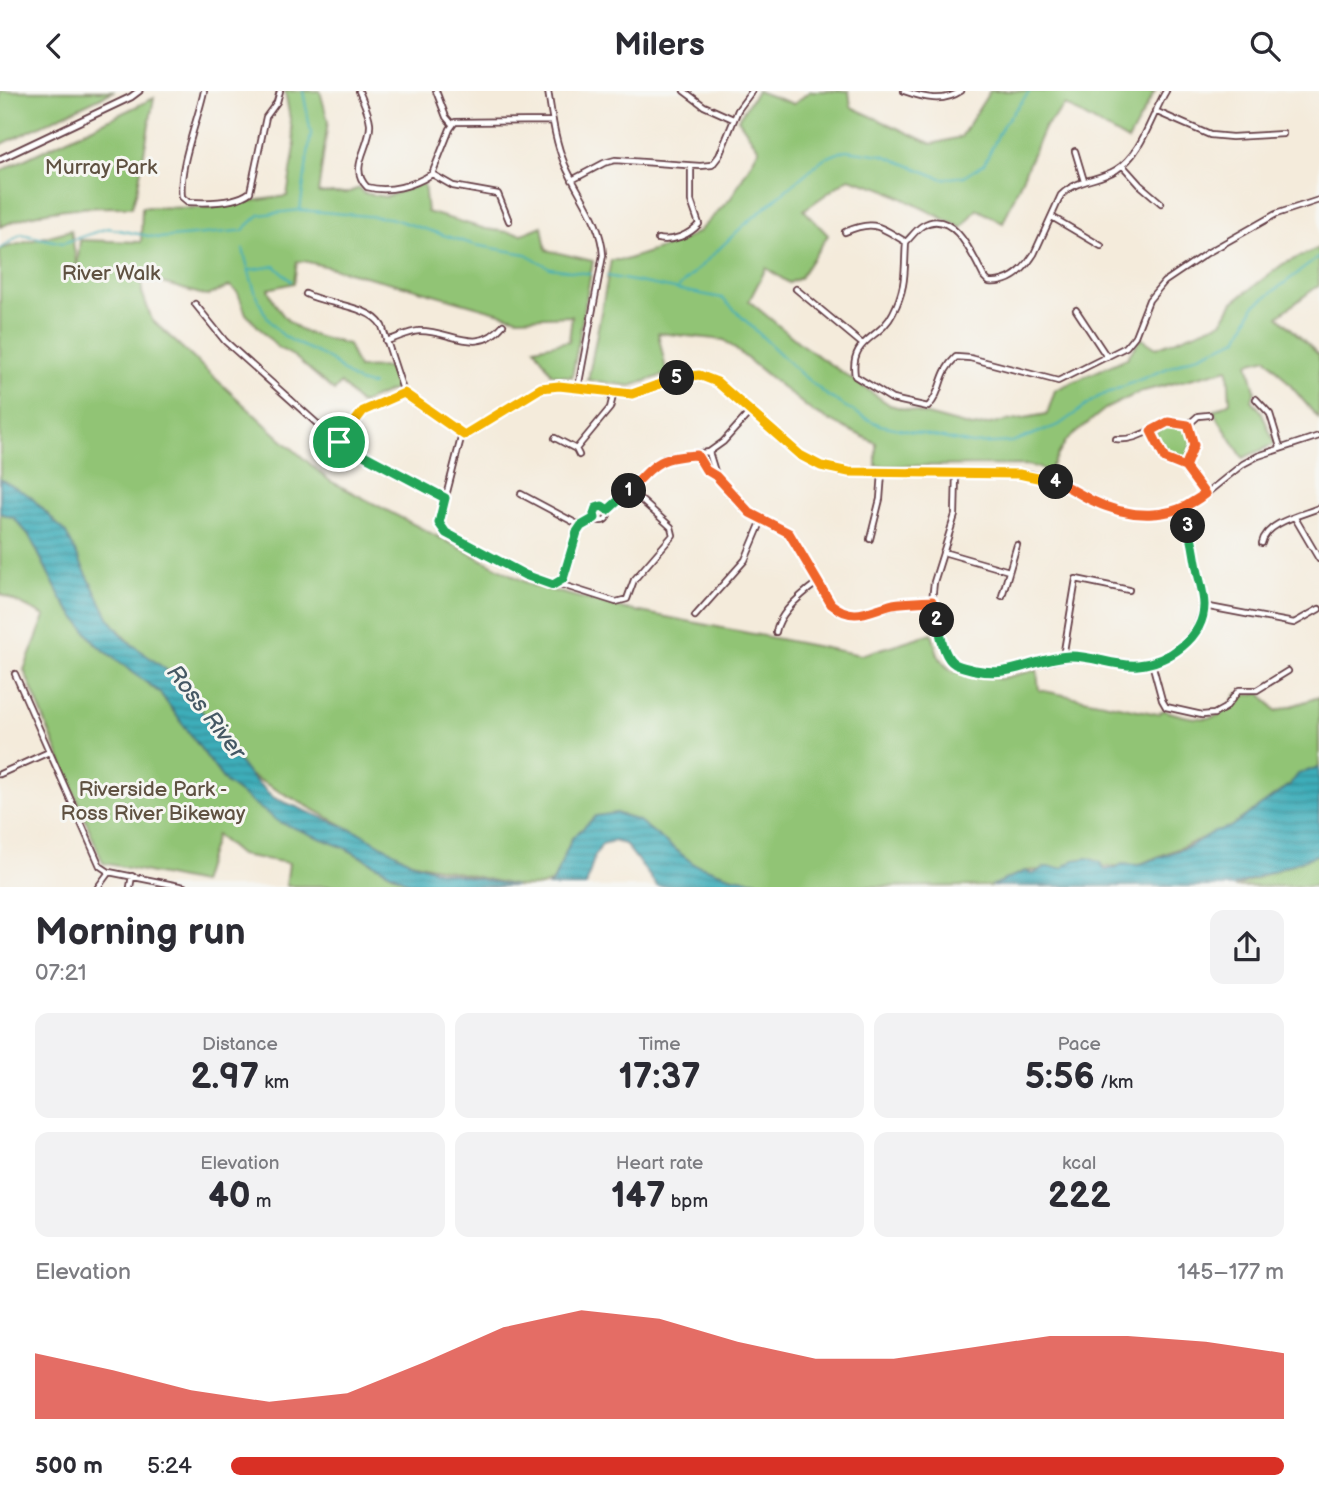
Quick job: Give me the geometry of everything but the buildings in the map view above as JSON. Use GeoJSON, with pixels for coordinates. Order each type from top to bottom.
{"type":"FeatureCollection","features":[{"type":"Feature","properties":{"kind":"street"},"geometry":{"type":"LineString","coordinates":[[0,159],[139,91]]}},
{"type":"Feature","properties":{"kind":"street"},"geometry":{"type":"LineString","coordinates":[[204,91],[194,122],[182,187],[182,197],[188,202],[226,200],[242,197],[250,192],[264,123],[277,102],[280,91]]}},
{"type":"Feature","properties":{"kind":"street"},"geometry":{"type":"LineString","coordinates":[[359,91],[370,122],[358,167],[359,176],[370,188],[386,191],[432,174],[452,124]]}},
{"type":"Feature","properties":{"kind":"street"},"geometry":{"type":"LineString","coordinates":[[436,91],[446,117],[452,124]]}},
{"type":"Feature","properties":{"kind":"street"},"geometry":{"type":"LineString","coordinates":[[548,91],[560,152],[598,230],[603,255],[578,388]]}},
{"type":"Feature","properties":{"kind":"street"},"geometry":{"type":"LineString","coordinates":[[684,91],[704,106],[733,119]]}},
{"type":"Feature","properties":{"kind":"street"},"geometry":{"type":"LineString","coordinates":[[572,180],[615,160],[706,166],[716,161],[733,119],[752,91]]}},
{"type":"Feature","properties":{"kind":"street"},"geometry":{"type":"LineString","coordinates":[[904,91],[940,99],[961,91]]}},
{"type":"Feature","properties":{"kind":"street"},"geometry":{"type":"LineString","coordinates":[[1166,91],[1135,151],[1123,166],[1106,175],[1072,185],[1062,195],[1029,262],[1012,277],[1002,282],[989,282],[961,235],[946,225],[930,223],[923,226],[906,242],[906,279],[894,313],[876,334],[861,343],[853,364],[855,376],[892,399],[928,407],[936,398],[944,368],[956,357],[970,358],[1058,381],[1126,347],[1135,336],[1149,300],[1164,282],[1207,253],[1276,214],[1319,200]]}},
{"type":"Feature","properties":{"kind":"street"},"geometry":{"type":"LineString","coordinates":[[1155,111],[1210,135],[1233,137],[1283,134]]}},
{"type":"Feature","properties":{"kind":"street"},"geometry":{"type":"LineString","coordinates":[[452,124],[463,121],[553,121]]}},
{"type":"Feature","properties":{"kind":"street"},"geometry":{"type":"LineString","coordinates":[[1075,151],[1084,181]]}},
{"type":"Feature","properties":{"kind":"street"},"geometry":{"type":"LineString","coordinates":[[658,239],[674,239],[699,224],[691,201],[691,166]]}},
{"type":"Feature","properties":{"kind":"street"},"geometry":{"type":"LineString","coordinates":[[1123,166],[1161,203]]}},
{"type":"Feature","properties":{"kind":"street"},"geometry":{"type":"LineString","coordinates":[[432,174],[453,186],[498,194],[509,221]]}},
{"type":"Feature","properties":{"kind":"street"},"geometry":{"type":"LineString","coordinates":[[1052,217],[1101,246]]}},
{"type":"Feature","properties":{"kind":"street"},"geometry":{"type":"LineString","coordinates":[[845,232],[862,224],[879,226],[906,242]]}},
{"type":"Feature","properties":{"kind":"street"},"geometry":{"type":"LineString","coordinates":[[796,289],[861,343]]}},
{"type":"Feature","properties":{"kind":"street"},"geometry":{"type":"LineString","coordinates":[[306,294],[375,316],[382,325],[404,393],[464,435]]}},
{"type":"Feature","properties":{"kind":"street"},"geometry":{"type":"LineString","coordinates":[[195,305],[225,341],[339,442],[445,498]]}},
{"type":"Feature","properties":{"kind":"street"},"geometry":{"type":"LineString","coordinates":[[1076,310],[1107,357]]}},
{"type":"Feature","properties":{"kind":"street"},"geometry":{"type":"LineString","coordinates":[[386,341],[422,331],[479,342],[495,334],[503,325]]}},
{"type":"Feature","properties":{"kind":"street"},"geometry":{"type":"LineString","coordinates":[[630,490],[671,527],[673,535],[634,580],[627,599],[616,602],[534,579],[442,530],[439,523],[459,443],[464,435],[541,388],[559,386],[639,393],[679,377],[699,375],[717,382],[787,445],[811,462],[837,470],[882,473],[1031,474],[1061,483],[1101,505],[1136,514],[1160,514],[1181,509],[1205,494],[1242,464],[1280,447],[1319,436]]}},
{"type":"Feature","properties":{"kind":"street"},"geometry":{"type":"LineString","coordinates":[[576,449],[610,408],[614,392]]}},
{"type":"Feature","properties":{"kind":"street"},"geometry":{"type":"LineString","coordinates":[[339,442],[363,411],[404,393]]}},
{"type":"Feature","properties":{"kind":"street"},"geometry":{"type":"LineString","coordinates":[[1256,398],[1270,414],[1280,447]]}},
{"type":"Feature","properties":{"kind":"street"},"geometry":{"type":"LineString","coordinates":[[595,518],[600,521],[606,519],[608,510],[658,462],[669,457],[709,452],[723,442],[751,411]]}},
{"type":"Feature","properties":{"kind":"street"},"geometry":{"type":"LineString","coordinates":[[1188,425],[1198,416],[1209,415]]}},
{"type":"Feature","properties":{"kind":"street"},"geometry":{"type":"LineString","coordinates":[[1116,439],[1127,440],[1168,422],[1188,425]]}},
{"type":"Feature","properties":{"kind":"street"},"geometry":{"type":"LineString","coordinates":[[1185,467],[1194,445],[1188,425]]}},
{"type":"Feature","properties":{"kind":"street"},"geometry":{"type":"LineString","coordinates":[[1151,431],[1165,459],[1185,467],[1205,494]]}},
{"type":"Feature","properties":{"kind":"street"},"geometry":{"type":"LineString","coordinates":[[555,438],[576,449],[579,455]]}},
{"type":"Feature","properties":{"kind":"street"},"geometry":{"type":"LineString","coordinates":[[709,452],[716,476]]}},
{"type":"Feature","properties":{"kind":"street"},"geometry":{"type":"LineString","coordinates":[[697,455],[706,470],[716,476],[750,513],[789,533],[831,604],[839,610],[852,615],[894,604],[932,601]]}},
{"type":"Feature","properties":{"kind":"street"},"geometry":{"type":"LineString","coordinates":[[870,539],[880,499],[882,473]]}},
{"type":"Feature","properties":{"kind":"street"},"geometry":{"type":"LineString","coordinates":[[956,473],[956,510],[934,582],[932,601],[948,656],[962,667],[984,672],[1004,673],[1063,657],[1078,656],[1129,666],[1152,663],[1176,652],[1192,636],[1200,622],[1204,606],[1190,532],[1181,509]]}},
{"type":"Feature","properties":{"kind":"street"},"geometry":{"type":"LineString","coordinates":[[521,494],[581,526]]}},
{"type":"Feature","properties":{"kind":"street"},"geometry":{"type":"LineString","coordinates":[[595,518],[594,512],[598,507],[608,510]]}},
{"type":"Feature","properties":{"kind":"street"},"geometry":{"type":"LineString","coordinates":[[1262,543],[1270,530],[1319,508]]}},
{"type":"Feature","properties":{"kind":"street"},"geometry":{"type":"LineString","coordinates":[[559,584],[565,576],[577,532],[581,526],[595,518]]}},
{"type":"Feature","properties":{"kind":"street"},"geometry":{"type":"LineString","coordinates":[[1295,518],[1319,559]]}},
{"type":"Feature","properties":{"kind":"street"},"geometry":{"type":"LineString","coordinates":[[695,616],[745,560],[762,520]]}},
{"type":"Feature","properties":{"kind":"street"},"geometry":{"type":"LineString","coordinates":[[1002,596],[1017,545]]}},
{"type":"Feature","properties":{"kind":"street"},"geometry":{"type":"LineString","coordinates":[[943,552],[1009,571]]}},
{"type":"Feature","properties":{"kind":"street"},"geometry":{"type":"LineString","coordinates":[[1063,657],[1076,579],[1129,590]]}},
{"type":"Feature","properties":{"kind":"street"},"geometry":{"type":"LineString","coordinates":[[776,632],[780,620],[808,589],[818,582]]}},
{"type":"Feature","properties":{"kind":"street"},"geometry":{"type":"LineString","coordinates":[[1204,606],[1294,623],[1319,609]]}},
{"type":"Feature","properties":{"kind":"street"},"geometry":{"type":"LineString","coordinates":[[1152,663],[1166,707],[1202,715],[1219,713],[1239,690],[1257,690],[1288,671]]}},
{"type":"Feature","properties":{"kind":"street"},"geometry":{"type":"LineString","coordinates":[[15,674],[100,866],[109,872],[184,887]]}},
{"type":"Feature","properties":{"kind":"street"},"geometry":{"type":"LineString","coordinates":[[0,774],[49,752]]}},
{"type":"Feature","properties":{"kind":"street"},"geometry":{"type":"LineString","coordinates":[[98,887],[109,872]]}},
{"type":"Feature","properties":{"kind":"street"},"geometry":{"type":"LineString","coordinates":[[131,887],[132,877]]}},
{"type":"Feature","properties":{"kind":"green space"},"geometry":{"type":"Polygon","coordinates":[[[0,91],[114,91],[0,145],[0,91]]]}},
{"type":"Feature","properties":{"kind":"green space","name":"River Walk"},"geometry":{"type":"Polygon","coordinates":[[[285,91],[320,91],[328,121],[318,193],[347,193],[359,188],[363,193],[386,197],[424,183],[427,212],[486,229],[522,234],[542,226],[546,250],[593,261],[572,377],[552,374],[535,348],[569,341],[572,316],[518,318],[412,288],[304,261],[297,262],[294,283],[268,289],[282,314],[290,323],[309,334],[348,344],[358,368],[389,367],[395,389],[360,404],[341,383],[334,391],[295,357],[277,347],[246,314],[238,293],[230,286],[207,296],[142,277],[142,292],[152,320],[330,481],[531,585],[620,608],[861,655],[932,633],[938,655],[952,671],[999,679],[1037,670],[1039,690],[1158,714],[1164,710],[1186,716],[1211,718],[1224,712],[1237,694],[1252,695],[1260,692],[1276,711],[1319,697],[1319,773],[1290,785],[1230,827],[1138,865],[1025,871],[991,886],[788,887],[733,877],[693,864],[616,813],[572,838],[553,882],[541,886],[518,886],[411,862],[249,775],[107,617],[0,480],[0,249],[71,230],[77,267],[80,240],[141,242],[142,207],[201,208],[287,196],[295,147],[285,91]]]}},
{"type":"Feature","properties":{"kind":"green space"},"geometry":{"type":"Polygon","coordinates":[[[757,91],[794,104],[810,91],[849,91],[851,107],[932,144],[961,137],[990,91],[1155,91],[1128,141],[1065,105],[1044,128],[1003,223],[977,209],[962,228],[884,189],[849,178],[804,210],[828,235],[800,278],[789,283],[766,268],[749,301],[802,345],[890,405],[972,427],[1047,414],[1055,390],[1127,358],[1141,338],[1156,348],[1222,322],[1233,302],[1283,264],[1319,248],[1319,285],[1278,316],[1319,355],[1319,419],[1267,358],[1248,363],[1255,391],[1252,400],[1261,411],[1275,444],[1243,458],[1213,411],[1230,402],[1228,369],[1140,392],[1105,409],[1066,441],[1049,471],[1029,465],[876,466],[876,443],[814,413],[724,340],[658,333],[667,374],[631,386],[588,380],[611,260],[625,260],[677,243],[698,232],[731,198],[759,149],[738,119],[757,91]]]}},
{"type":"Feature","properties":{"kind":"green space","name":"Murray Park"},"geometry":{"type":"Polygon","coordinates":[[[154,98],[132,207],[49,211],[0,227],[0,171],[154,98]]]}},
{"type":"Feature","properties":{"kind":"green space"},"geometry":{"type":"Polygon","coordinates":[[[1168,424],[1184,428],[1191,436],[1184,462],[1169,459],[1157,438],[1156,431],[1168,424]]]}},
{"type":"Feature","properties":{"kind":"green space","name":"Riverside Park - Ross River Bikeway"},"geometry":{"type":"Polygon","coordinates":[[[0,513],[14,518],[29,535],[62,600],[96,644],[160,693],[226,783],[407,882],[430,886],[286,886],[289,863],[240,855],[216,835],[201,883],[103,863],[24,670],[45,616],[0,594],[0,513]]]}},
{"type":"Feature","properties":{"kind":"green space"},"geometry":{"type":"Polygon","coordinates":[[[1319,854],[1319,886],[1234,887],[1319,854]]]}},
{"type":"Feature","properties":{"kind":"water"},"geometry":{"type":"Polygon","coordinates":[[[0,479],[30,496],[66,533],[108,617],[125,639],[177,678],[249,775],[274,798],[360,833],[411,862],[438,871],[516,886],[430,887],[407,882],[345,848],[279,822],[226,783],[160,693],[96,644],[62,600],[29,535],[14,518],[0,513],[0,479]]]}},
{"type":"Feature","properties":{"kind":"water"},"geometry":{"type":"Polygon","coordinates":[[[1319,767],[1319,854],[1234,886],[991,886],[1025,871],[1033,874],[1045,867],[1062,868],[1074,860],[1088,858],[1100,862],[1105,870],[1122,864],[1138,865],[1190,846],[1215,831],[1230,827],[1290,785],[1298,774],[1319,767]]]}},
{"type":"Feature","properties":{"kind":"water"},"geometry":{"type":"Polygon","coordinates":[[[616,813],[639,821],[694,864],[733,877],[788,886],[657,886],[625,844],[613,841],[602,844],[594,858],[586,886],[548,886],[553,882],[572,838],[596,816],[616,813]]]}},
{"type":"Feature","properties":{"kind":"waterway"},"geometry":{"type":"LineString","coordinates":[[300,210],[311,133],[303,91]]}},
{"type":"Feature","properties":{"kind":"waterway"},"geometry":{"type":"LineString","coordinates":[[679,287],[742,227],[823,159],[846,150],[883,155],[943,179],[965,176],[984,164],[1003,125],[1030,91]]}},
{"type":"Feature","properties":{"kind":"waterway"},"geometry":{"type":"LineString","coordinates":[[0,249],[21,234],[63,243],[108,228],[159,238],[242,231],[259,215],[300,210],[390,218],[475,245],[526,254],[550,268],[591,274]]}},
{"type":"Feature","properties":{"kind":"waterway"},"geometry":{"type":"LineString","coordinates":[[243,249],[257,296],[275,328],[289,339],[327,358],[353,379],[372,385]]}},
{"type":"Feature","properties":{"kind":"waterway"},"geometry":{"type":"LineString","coordinates":[[607,276],[722,298],[801,374],[828,396],[861,416],[880,425],[972,444],[1012,442],[1059,425],[1098,397],[1238,339],[1254,306],[1319,257]]}},
{"type":"Feature","properties":{"kind":"waterway"},"geometry":{"type":"LineString","coordinates":[[250,270],[275,266],[291,281]]}},
{"type":"Feature","properties":{"kind":"route"},"geometry":{"type":"LineString","coordinates":[[339,442],[363,411],[404,393],[464,435],[541,388],[559,386],[632,394],[679,377],[699,375],[717,382],[788,446],[821,466],[849,472],[1031,474],[1061,483],[1101,505],[1149,515],[1160,514],[1181,509],[1189,506],[1205,494],[1185,467],[1165,459],[1151,431],[1164,423],[1178,422],[1188,425],[1192,432],[1193,450],[1185,467],[1205,494],[1181,509],[1190,532],[1204,606],[1200,622],[1192,636],[1176,652],[1152,663],[1129,666],[1071,656],[1004,673],[984,672],[962,667],[951,661],[932,601],[894,604],[852,615],[831,604],[793,537],[779,527],[754,517],[716,476],[706,470],[697,455],[669,457],[658,462],[608,510],[602,506],[596,508],[595,518],[581,526],[577,532],[563,579],[559,584],[548,585],[446,533],[439,523],[445,498],[339,442]]}},
{"type":"Feature","properties":{"kind":"water label","name":"Ross River"},"geometry":{"type":"Point","coordinates":[206,712]}}]}
